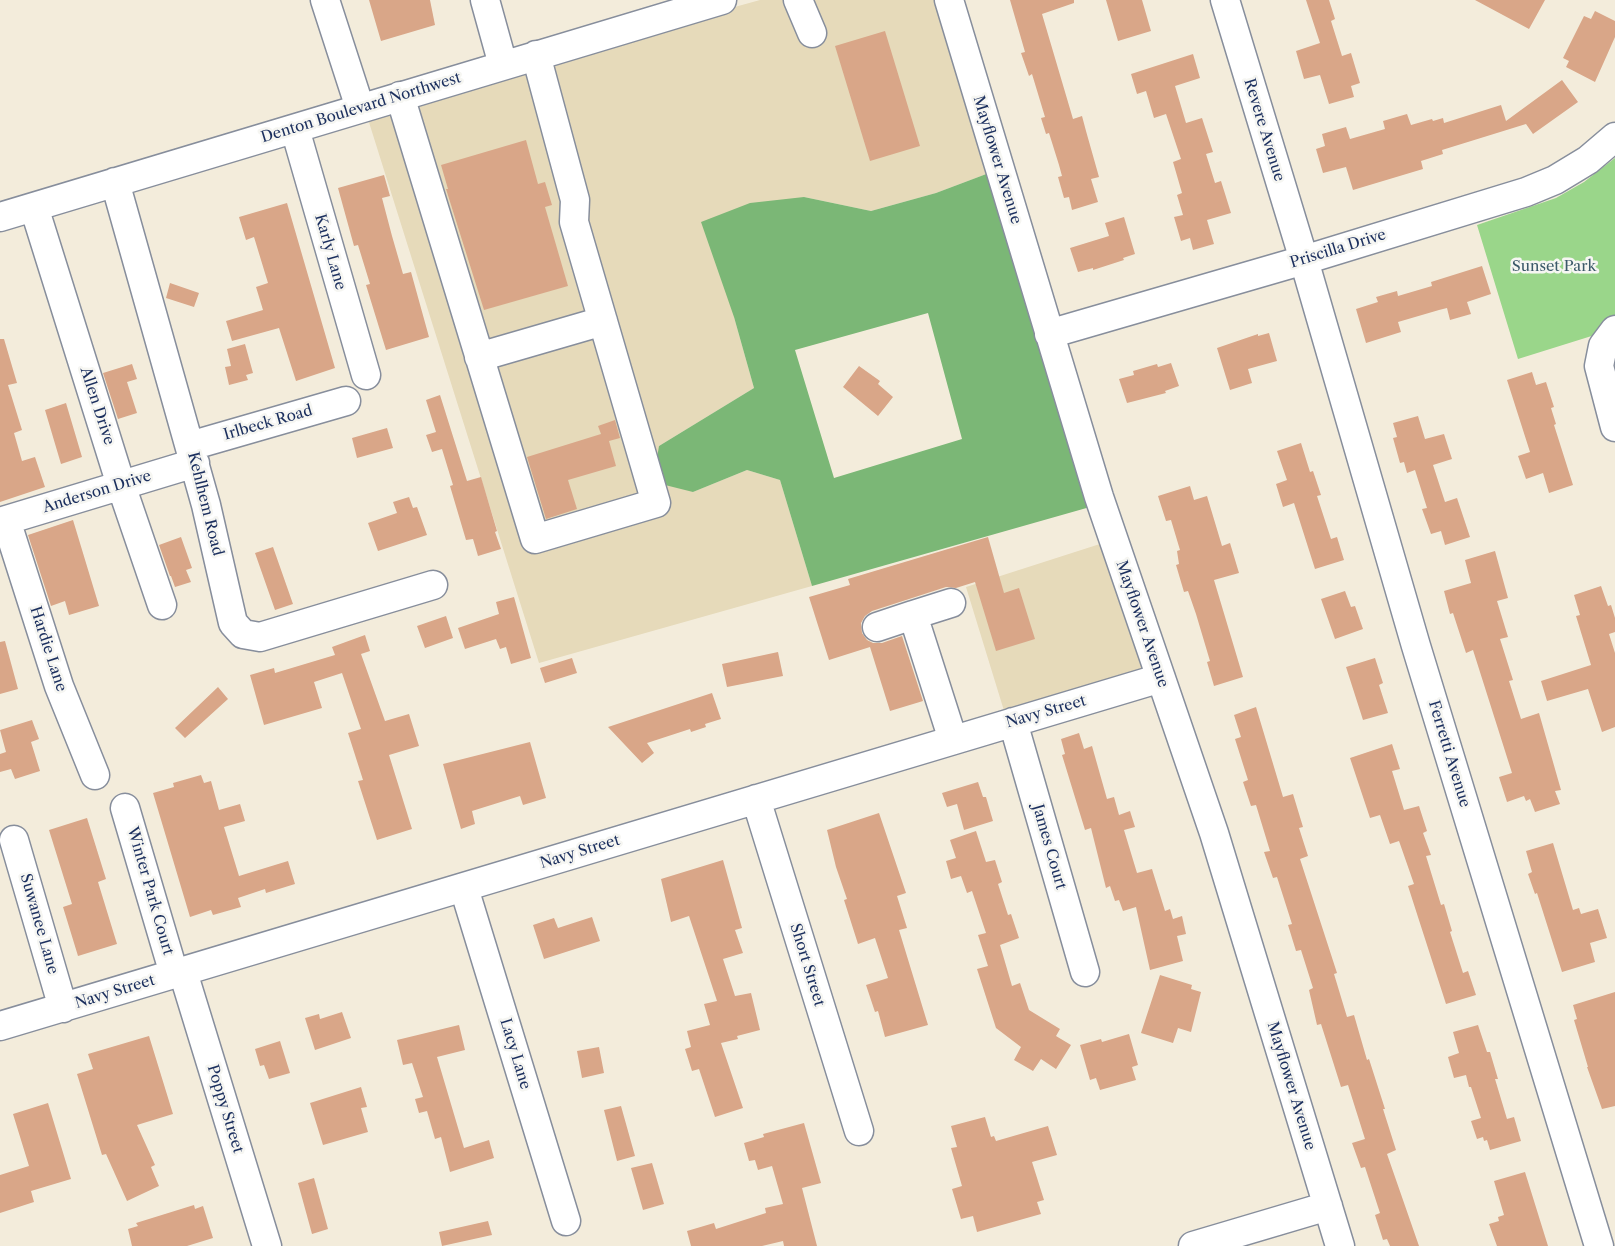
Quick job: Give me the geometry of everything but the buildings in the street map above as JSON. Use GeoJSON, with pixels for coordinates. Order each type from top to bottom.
{"type":"FeatureCollection","features":[{"type":"Feature","properties":{"kind":"street"},"geometry":{"type":"LineString","coordinates":[[325,0],[360,108]]}},
{"type":"Feature","properties":{"kind":"street"},"geometry":{"type":"LineString","coordinates":[[485,0],[503,65]]}},
{"type":"Feature","properties":{"kind":"street","name":"Denton Boulevard Northwest"},"geometry":{"type":"LineString","coordinates":[[0,217],[536,55],[635,12],[722,0]]}},
{"type":"Feature","properties":{"kind":"street"},"geometry":{"type":"LineString","coordinates":[[798,0],[812,33]]}},
{"type":"Feature","properties":{"kind":"street","name":"Mayflower Avenue"},"geometry":{"type":"LineString","coordinates":[[949,0],[1099,497],[1214,834],[1340,1246]]}},
{"type":"Feature","properties":{"kind":"street","name":"Revere Avenue"},"geometry":{"type":"LineString","coordinates":[[1225,0],[1304,260]]}},
{"type":"Feature","properties":{"kind":"street"},"geometry":{"type":"LineString","coordinates":[[400,96],[535,539],[656,503],[574,222],[575,200],[536,55]]}},
{"type":"Feature","properties":{"kind":"street","name":"Karly Lane"},"geometry":{"type":"LineString","coordinates":[[295,129],[366,375]]}},
{"type":"Feature","properties":{"kind":"street","name":"Priscilla Drive"},"geometry":{"type":"LineString","coordinates":[[1049,334],[1304,260],[1526,192],[1555,180],[1588,160],[1615,137]]}},
{"type":"Feature","properties":{"kind":"street","name":"Kehlhem Road"},"geometry":{"type":"LineString","coordinates":[[115,182],[192,454],[233,622],[243,634],[260,637],[433,585]]}},
{"type":"Feature","properties":{"kind":"street","name":"Allen Drive"},"geometry":{"type":"LineString","coordinates":[[34,207],[121,485],[162,605]]}},
{"type":"Feature","properties":{"kind":"street","name":"Ferretti Avenue"},"geometry":{"type":"LineString","coordinates":[[1304,260],[1416,645],[1599,1246]]}},
{"type":"Feature","properties":{"kind":"street"},"geometry":{"type":"LineString","coordinates":[[479,357],[603,321]]}},
{"type":"Feature","properties":{"kind":"street"},"geometry":{"type":"LineString","coordinates":[[1611,334],[1603,346],[1599,366],[1615,427]]}},
{"type":"Feature","properties":{"kind":"street","name":"Irlbeck Road"},"geometry":{"type":"LineString","coordinates":[[192,454],[346,401]]}},
{"type":"Feature","properties":{"kind":"street","name":"Anderson Drive"},"geometry":{"type":"LineString","coordinates":[[3,521],[121,485],[192,454]]}},
{"type":"Feature","properties":{"kind":"street","name":"Hardie Lane"},"geometry":{"type":"LineString","coordinates":[[3,521],[59,686],[95,775]]}},
{"type":"Feature","properties":{"kind":"street"},"geometry":{"type":"LineString","coordinates":[[877,627],[951,603]]}},
{"type":"Feature","properties":{"kind":"street"},"geometry":{"type":"LineString","coordinates":[[913,615],[953,740]]}},
{"type":"Feature","properties":{"kind":"street","name":"Navy Street"},"geometry":{"type":"LineString","coordinates":[[0,1026],[1161,678]]}},
{"type":"Feature","properties":{"kind":"street","name":"James Court"},"geometry":{"type":"LineString","coordinates":[[1012,722],[1085,972]]}},
{"type":"Feature","properties":{"kind":"street","name":"Short Street"},"geometry":{"type":"LineString","coordinates":[[756,799],[859,1131]]}},
{"type":"Feature","properties":{"kind":"street","name":"Winter Park Court"},"geometry":{"type":"LineString","coordinates":[[125,808],[179,973]]}},
{"type":"Feature","properties":{"kind":"street","name":"Suwanee Lane"},"geometry":{"type":"LineString","coordinates":[[14,840],[63,1008]]}},
{"type":"Feature","properties":{"kind":"street","name":"Lacy Lane"},"geometry":{"type":"LineString","coordinates":[[464,888],[567,1221]]}},
{"type":"Feature","properties":{"kind":"street","name":"Poppy Street"},"geometry":{"type":"LineString","coordinates":[[179,973],[267,1246]]}},
{"type":"Feature","properties":{"kind":"street"},"geometry":{"type":"LineString","coordinates":[[1193,1246],[1328,1206]]}},
{"type":"Feature","properties":{"kind":"shaded area"},"geometry":{"type":"Polygon","coordinates":[[[760,0],[938,0],[989,173],[936,193],[871,211],[804,197],[734,317],[754,388],[659,446],[693,492],[747,470],[780,480],[812,586],[539,663],[367,116],[641,33],[760,0]]]}},
{"type":"Feature","properties":{"kind":"shaded area"},"geometry":{"type":"Polygon","coordinates":[[[1103,543],[1147,672],[1005,714],[966,587],[1103,543]]]}},
{"type":"Feature","properties":{"kind":"green space","name":"Sunset Park"},"geometry":{"type":"Polygon","coordinates":[[[1615,158],[1615,315],[1602,326],[1598,334],[1518,359],[1477,225],[1556,198],[1584,182],[1615,158]]]}},
{"type":"Feature","properties":{"kind":"green space"},"geometry":{"type":"Polygon","coordinates":[[[989,173],[1090,507],[812,586],[780,480],[747,470],[693,492],[653,482],[659,446],[754,388],[734,317],[701,222],[750,203],[804,197],[871,211],[936,193],[989,173]],[[928,313],[795,350],[834,478],[962,439],[928,313]]]}}]}
